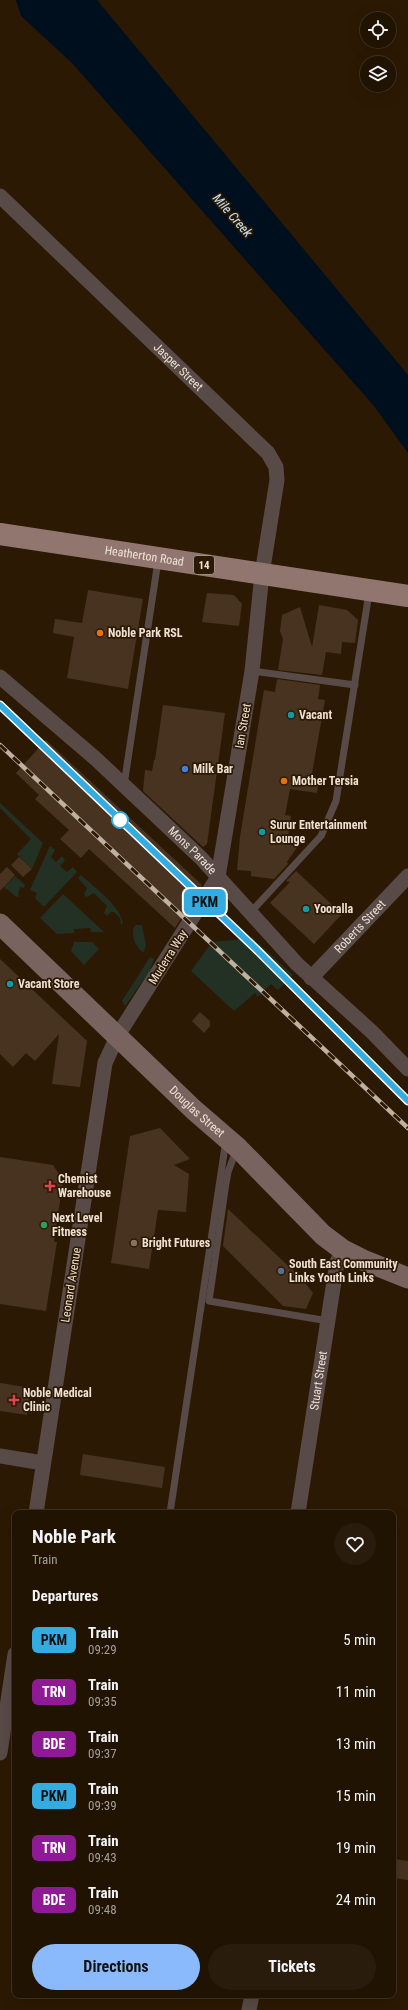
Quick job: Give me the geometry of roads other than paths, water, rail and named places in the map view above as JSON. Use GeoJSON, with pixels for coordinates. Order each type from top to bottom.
{"type":"FeatureCollection","features":[{"type":"Feature","properties":{"kind":"main road","name":"Heatherton Road"},"geometry":{"type":"LineString","coordinates":[[0,534],[408,596]]}},
{"type":"Feature","properties":{"kind":"main road","name":"Douglas Street"},"geometry":{"type":"LineString","coordinates":[[0,924],[118,1035],[194,1110],[232,1143],[318,1229],[343,1250],[363,1260],[408,1278]]}},
{"type":"Feature","properties":{"kind":"street","name":"Jasper Street"},"geometry":{"type":"LineString","coordinates":[[0,196],[268,453],[276,467],[277,480],[262,574]]}},
{"type":"Feature","properties":{"kind":"street","name":"Ian Street"},"geometry":{"type":"LineString","coordinates":[[218,877],[252,671],[262,574]]}},
{"type":"Feature","properties":{"kind":"street","name":"Mons Parade"},"geometry":{"type":"LineString","coordinates":[[0,677],[124,785],[201,858],[249,913],[312,978],[372,1032],[408,1068]]}},
{"type":"Feature","properties":{"kind":"street","name":"Roberts Street"},"geometry":{"type":"LineString","coordinates":[[312,978],[408,876]]}},
{"type":"Feature","properties":{"kind":"street","name":"Muderra Way"},"geometry":{"type":"LineString","coordinates":[[118,1035],[218,877]]}},
{"type":"Feature","properties":{"kind":"street","name":"Leonard Avenue"},"geometry":{"type":"LineString","coordinates":[[36,1510],[104,1064],[118,1035]]}},
{"type":"Feature","properties":{"kind":"street","name":"Stuart Street"},"geometry":{"type":"LineString","coordinates":[[298,1510],[337,1262],[343,1250]]}},
{"type":"Feature","properties":{"kind":"street"},"geometry":{"type":"LineString","coordinates":[[0,1456],[44,1463]]}},
{"type":"Feature","properties":{"kind":"street"},"geometry":{"type":"LineString","coordinates":[[0,1753],[12,1674]]}},
{"type":"Feature","properties":{"kind":"street"},"geometry":{"type":"LineString","coordinates":[[249,2010],[251,1998]]}},
{"type":"Feature","properties":{"kind":"lane"},"geometry":{"type":"LineString","coordinates":[[124,785],[159,559]]}},
{"type":"Feature","properties":{"kind":"lane"},"geometry":{"type":"LineString","coordinates":[[249,913],[321,836],[336,801],[370,590]]}},
{"type":"Feature","properties":{"kind":"lane"},"geometry":{"type":"LineString","coordinates":[[252,671],[355,685]]}},
{"type":"Feature","properties":{"kind":"lane"},"geometry":{"type":"LineString","coordinates":[[232,1143],[209,1302],[328,1321]]}},
{"type":"Feature","properties":{"kind":"lane"},"geometry":{"type":"LineString","coordinates":[[171,1510],[232,1143]]}},
{"type":"Feature","properties":{"kind":"water","name":"Mile Creek"},"geometry":{"type":"Polygon","coordinates":[[[16,0],[97,0],[408,375],[408,453],[374,406],[72,63],[21,16],[16,0]]]}},
{"type":"Feature","properties":{"kind":"railway"},"geometry":{"type":"LineString","coordinates":[[0,705],[256,949],[408,1101]]}},
{"type":"Feature","properties":{"kind":"railway"},"geometry":{"type":"LineString","coordinates":[[0,745],[408,1128]]}},
{"type":"Feature","properties":{"kind":"train","name":"PKM"},"geometry":{"type":"LineString","coordinates":[[0,705],[256,949],[408,1101]]}},
{"type":"Feature","properties":{"kind":"place","name":"Noble Park RSL"},"geometry":{"type":"Point","coordinates":[100,633]}},
{"type":"Feature","properties":{"kind":"place","name":"Vacant"},"geometry":{"type":"Point","coordinates":[291,715]}},
{"type":"Feature","properties":{"kind":"place","name":"Milk Bar"},"geometry":{"type":"Point","coordinates":[185,769]}},
{"type":"Feature","properties":{"kind":"place","name":"Mother Tersia"},"geometry":{"type":"Point","coordinates":[284,781]}},
{"type":"Feature","properties":{"kind":"place","name":"Surur Entertainment Lounge"},"geometry":{"type":"Point","coordinates":[262,832]}},
{"type":"Feature","properties":{"kind":"place","name":"Yooralla"},"geometry":{"type":"Point","coordinates":[306,909]}},
{"type":"Feature","properties":{"kind":"place","name":"Vacant Store"},"geometry":{"type":"Point","coordinates":[10,984]}},
{"type":"Feature","properties":{"kind":"place","name":"Chemist Warehouse"},"geometry":{"type":"Point","coordinates":[50,1186]}},
{"type":"Feature","properties":{"kind":"place","name":"Next Level Fitness"},"geometry":{"type":"Point","coordinates":[44,1225]}},
{"type":"Feature","properties":{"kind":"place","name":"Bright Futures"},"geometry":{"type":"Point","coordinates":[134,1243]}},
{"type":"Feature","properties":{"kind":"place","name":"South East Community Links Youth Links"},"geometry":{"type":"Point","coordinates":[281,1271]}},
{"type":"Feature","properties":{"kind":"place","name":"Noble Medical Clinic"},"geometry":{"type":"Point","coordinates":[14,1400]}}]}
